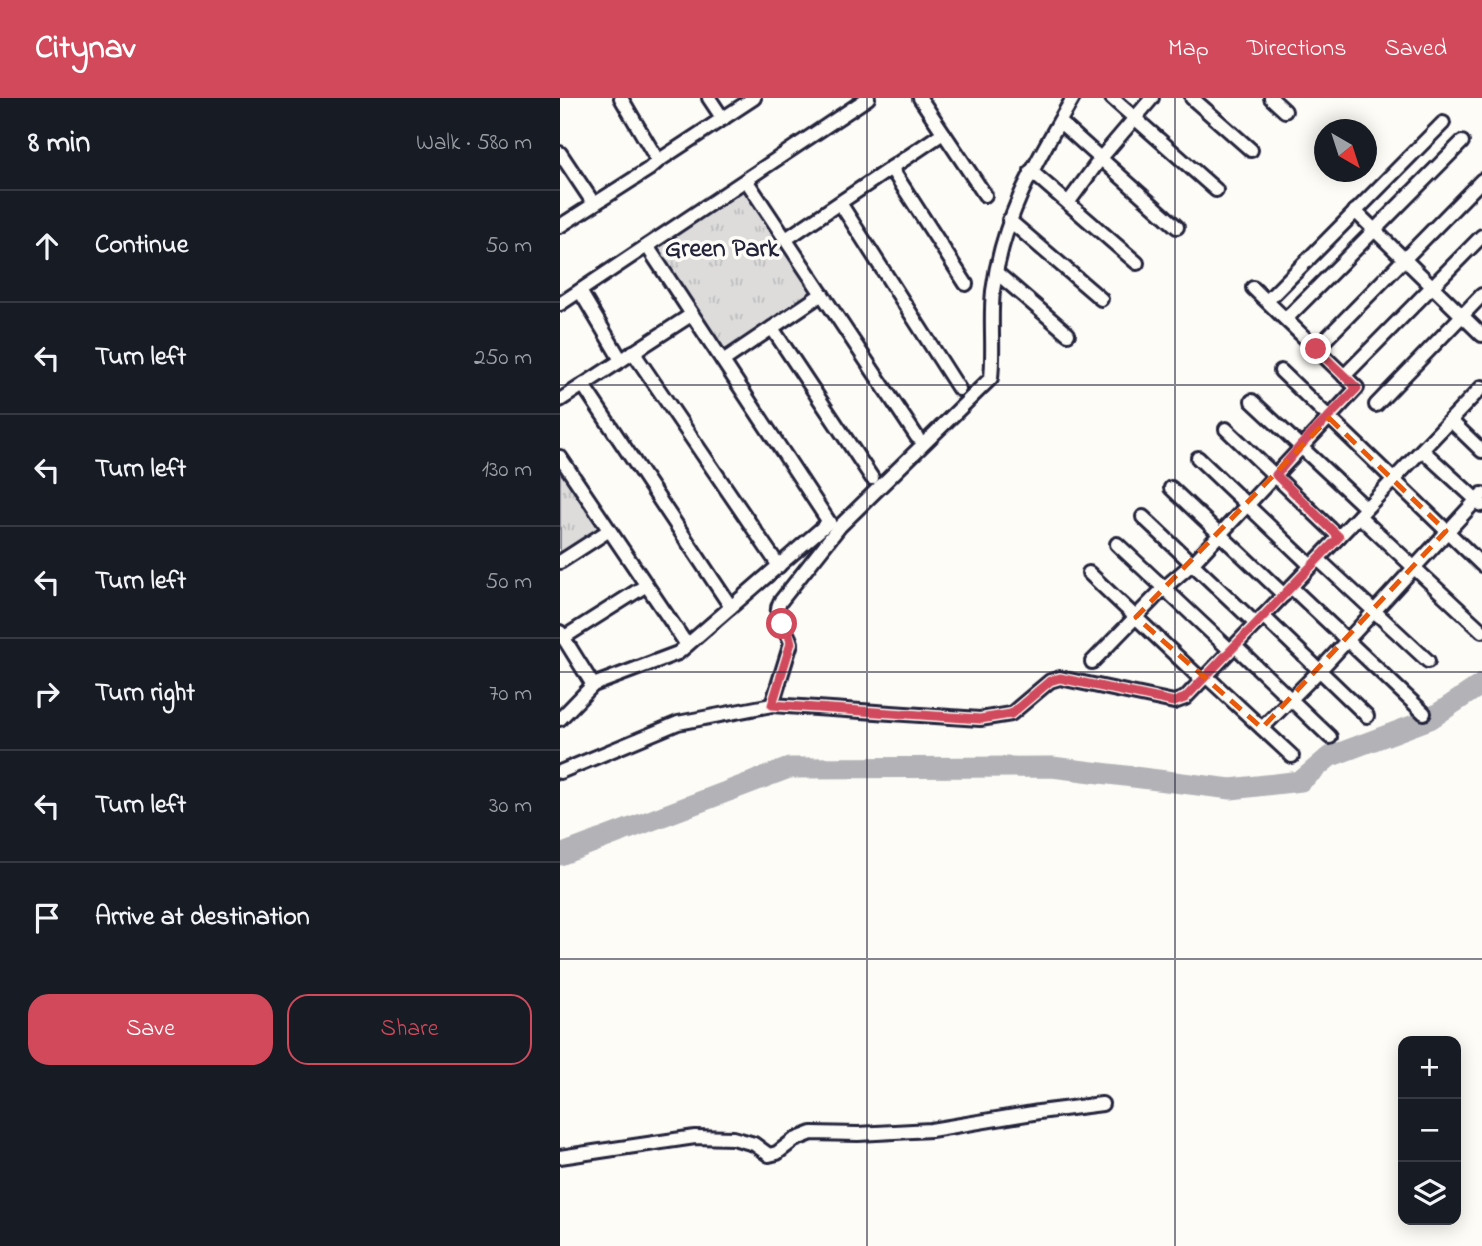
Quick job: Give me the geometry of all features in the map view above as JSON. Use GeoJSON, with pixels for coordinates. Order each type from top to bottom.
{"type":"FeatureCollection","features":[{"type":"Feature","properties":{"kind":"street"},"geometry":{"type":"LineString","coordinates":[[621,98],[658,161]]}},
{"type":"Feature","properties":{"kind":"street"},"geometry":{"type":"LineString","coordinates":[[709,98],[723,119]]}},
{"type":"Feature","properties":{"kind":"street"},"geometry":{"type":"LineString","coordinates":[[560,226],[754,98]]}},
{"type":"Feature","properties":{"kind":"street"},"geometry":{"type":"LineString","coordinates":[[560,304],[868,98]]}},
{"type":"Feature","properties":{"kind":"street"},"geometry":{"type":"LineString","coordinates":[[920,98],[985,195]]}},
{"type":"Feature","properties":{"kind":"street"},"geometry":{"type":"LineString","coordinates":[[772,705],[791,643],[789,634],[777,617],[776,608],[780,602],[840,526],[991,378],[993,293],[1009,220],[1031,171],[1073,98]]}},
{"type":"Feature","properties":{"kind":"street"},"geometry":{"type":"LineString","coordinates":[[1112,98],[1216,190]]}},
{"type":"Feature","properties":{"kind":"street"},"geometry":{"type":"LineString","coordinates":[[1068,203],[1152,98]]}},
{"type":"Feature","properties":{"kind":"street"},"geometry":{"type":"LineString","coordinates":[[1192,98],[1251,150]]}},
{"type":"Feature","properties":{"kind":"street"},"geometry":{"type":"LineString","coordinates":[[1271,98],[1285,111]]}},
{"type":"Feature","properties":{"kind":"street"},"geometry":{"type":"LineString","coordinates":[[1060,122],[1177,226]]}},
{"type":"Feature","properties":{"kind":"street"},"geometry":{"type":"LineString","coordinates":[[1267,301],[1443,123]]}},
{"type":"Feature","properties":{"kind":"street"},"geometry":{"type":"LineString","coordinates":[[786,239],[943,132]]}},
{"type":"Feature","properties":{"kind":"street"},"geometry":{"type":"LineString","coordinates":[[1286,319],[1462,142]]}},
{"type":"Feature","properties":{"kind":"street"},"geometry":{"type":"LineString","coordinates":[[560,153],[594,204]]}},
{"type":"Feature","properties":{"kind":"street"},"geometry":{"type":"LineString","coordinates":[[891,168],[966,284]]}},
{"type":"Feature","properties":{"kind":"street"},"geometry":{"type":"LineString","coordinates":[[1031,171],[1137,263]]}},
{"type":"Feature","properties":{"kind":"street"},"geometry":{"type":"LineString","coordinates":[[746,180],[917,437]]}},
{"type":"Feature","properties":{"kind":"street"},"geometry":{"type":"LineString","coordinates":[[1316,349],[1482,180]]}},
{"type":"Feature","properties":{"kind":"street"},"geometry":{"type":"LineString","coordinates":[[840,203],[959,389]]}},
{"type":"Feature","properties":{"kind":"street"},"geometry":{"type":"LineString","coordinates":[[1355,211],[1482,335]]}},
{"type":"Feature","properties":{"kind":"street"},"geometry":{"type":"LineString","coordinates":[[1009,220],[1101,299]]}},
{"type":"Feature","properties":{"kind":"street"},"geometry":{"type":"LineString","coordinates":[[1345,376],[1482,236]]}},
{"type":"Feature","properties":{"kind":"street"},"geometry":{"type":"LineString","coordinates":[[560,719],[593,685],[678,653],[829,522],[647,246]]}},
{"type":"Feature","properties":{"kind":"street"},"geometry":{"type":"LineString","coordinates":[[997,273],[1068,334]]}},
{"type":"Feature","properties":{"kind":"street"},"geometry":{"type":"LineString","coordinates":[[1092,663],[1164,588],[1192,564],[1357,388],[1253,288]]}},
{"type":"Feature","properties":{"kind":"street"},"geometry":{"type":"LineString","coordinates":[[580,291],[621,360]]}},
{"type":"Feature","properties":{"kind":"street"},"geometry":{"type":"LineString","coordinates":[[723,361],[822,293]]}},
{"type":"Feature","properties":{"kind":"street"},"geometry":{"type":"LineString","coordinates":[[1376,405],[1482,295]]}},
{"type":"Feature","properties":{"kind":"street"},"geometry":{"type":"LineString","coordinates":[[560,400],[691,315]]}},
{"type":"Feature","properties":{"kind":"street"},"geometry":{"type":"LineString","coordinates":[[772,328],[872,478]]}},
{"type":"Feature","properties":{"kind":"street"},"geometry":{"type":"LineString","coordinates":[[633,352],[779,566]]}},
{"type":"Feature","properties":{"kind":"street"},"geometry":{"type":"LineString","coordinates":[[1281,371],[1482,565]]}},
{"type":"Feature","properties":{"kind":"street"},"geometry":{"type":"LineString","coordinates":[[583,385],[731,607]]}},
{"type":"Feature","properties":{"kind":"street"},"geometry":{"type":"LineString","coordinates":[[560,772],[678,723],[772,705],[980,719],[1011,714],[1050,681],[1060,678],[1174,702],[1185,698],[1481,389]]}},
{"type":"Feature","properties":{"kind":"street"},"geometry":{"type":"LineString","coordinates":[[1252,401],[1301,445],[1414,566],[1482,631]]}},
{"type":"Feature","properties":{"kind":"street"},"geometry":{"type":"LineString","coordinates":[[1450,420],[1482,451]]}},
{"type":"Feature","properties":{"kind":"street"},"geometry":{"type":"LineString","coordinates":[[1226,429],[1339,537]]}},
{"type":"Feature","properties":{"kind":"street"},"geometry":{"type":"LineString","coordinates":[[1262,728],[1320,670],[1446,531],[1480,500],[1422,450]]}},
{"type":"Feature","properties":{"kind":"street"},"geometry":{"type":"LineString","coordinates":[[560,458],[687,645]]}},
{"type":"Feature","properties":{"kind":"street"},"geometry":{"type":"LineString","coordinates":[[1198,458],[1248,505],[1374,611],[1428,661]]}},
{"type":"Feature","properties":{"kind":"street"},"geometry":{"type":"LineString","coordinates":[[1171,488],[1220,534],[1348,639],[1424,712]]}},
{"type":"Feature","properties":{"kind":"street"},"geometry":{"type":"LineString","coordinates":[[1143,517],[1192,564],[1320,670],[1367,716]]}},
{"type":"Feature","properties":{"kind":"street"},"geometry":{"type":"LineString","coordinates":[[560,562],[608,531]]}},
{"type":"Feature","properties":{"kind":"street"},"geometry":{"type":"LineString","coordinates":[[1117,544],[1292,698],[1330,737]]}},
{"type":"Feature","properties":{"kind":"street"},"geometry":{"type":"LineString","coordinates":[[1089,573],[1292,756]]}},
{"type":"Feature","properties":{"kind":"street"},"geometry":{"type":"LineString","coordinates":[[593,685],[562,635],[645,586]]}},
{"type":"Feature","properties":{"kind":"street"},"geometry":{"type":"LineString","coordinates":[[560,1157],[695,1137],[733,1138],[754,1144],[769,1155],[812,1133],[858,1134],[931,1130],[1102,1104]]}},
{"type":"Feature","properties":{"kind":"highlighted area"},"geometry":{"type":"Polygon","coordinates":[[[1329,418],[1446,531],[1262,728],[1136,617],[1329,418]]]}},
{"type":"Feature","properties":{"kind":"green space"},"geometry":{"type":"Polygon","coordinates":[[[746,180],[822,294],[723,361],[647,246],[746,180]]]}},
{"type":"Feature","properties":{"kind":"green space"},"geometry":{"type":"Polygon","coordinates":[[[560,459],[608,531],[560,562],[560,459]]]}},
{"type":"Feature","properties":{"kind":"waterway"},"geometry":{"type":"LineString","coordinates":[[560,855],[789,768],[1052,767],[1231,789],[1301,781],[1329,757],[1430,719],[1482,684]]}},
{"type":"Feature","properties":{"kind":"district","name":"Green Park"},"geometry":{"type":"Point","coordinates":[722,247]}},
{"type":"Feature","properties":{"kind":"route"},"geometry":{"type":"LineString","coordinates":[[782,624],[791,643],[772,705],[980,719],[1011,714],[1050,681],[1060,678],[1174,702],[1185,698],[1339,537],[1276,475],[1301,445],[1357,388],[1316,349]]}}]}
